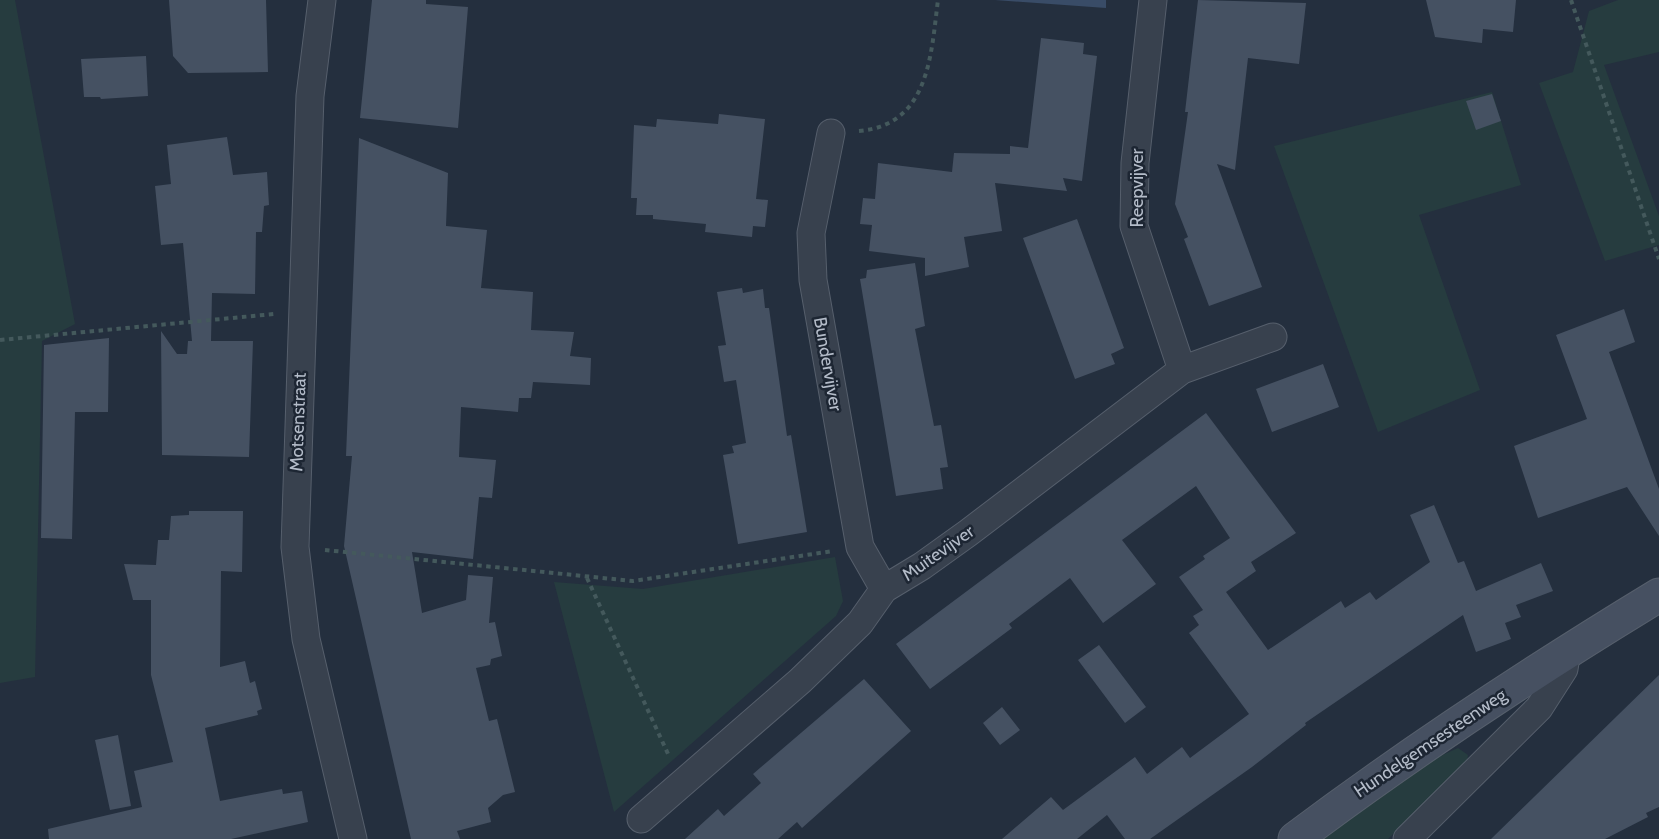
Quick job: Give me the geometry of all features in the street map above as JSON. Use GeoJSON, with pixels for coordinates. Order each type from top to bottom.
{"type":"FeatureCollection","features":[{"type":"Feature","properties":{"kind":"main road","name":"Hundelgemsesteenweg"},"geometry":{"type":"LineString","coordinates":[[1295,839],[1355,794],[1567,650],[1659,595]]}},
{"type":"Feature","properties":{"kind":"street","name":"Motsenstraat"},"geometry":{"type":"LineString","coordinates":[[322,0],[310,96],[294,547],[306,639],[353,839]]}},
{"type":"Feature","properties":{"kind":"street","name":"Reepvijver"},"geometry":{"type":"LineString","coordinates":[[1153,0],[1135,163],[1134,226],[1182,370]]}},
{"type":"Feature","properties":{"kind":"street","name":"Bundervijver"},"geometry":{"type":"LineString","coordinates":[[831,133],[811,233],[813,280],[860,547],[884,589]]}},
{"type":"Feature","properties":{"kind":"street","name":"Muitevijver"},"geometry":{"type":"LineString","coordinates":[[640,819],[826,657],[860,623],[884,589],[968,533],[1182,370],[1273,337]]}},
{"type":"Feature","properties":{"kind":"street","name":"Hundelgemsesteenweg"},"geometry":{"type":"LineString","coordinates":[[1407,839],[1539,708],[1564,669],[1567,650]]}},
{"type":"Feature","properties":{"kind":"path"},"geometry":{"type":"LineString","coordinates":[[831,133],[865,130],[883,125],[910,104],[921,90],[930,69],[938,0]]}},
{"type":"Feature","properties":{"kind":"path"},"geometry":{"type":"LineString","coordinates":[[1571,0],[1659,259]]}},
{"type":"Feature","properties":{"kind":"path"},"geometry":{"type":"LineString","coordinates":[[0,340],[302,312]]}},
{"type":"Feature","properties":{"kind":"path"},"geometry":{"type":"LineString","coordinates":[[294,547],[633,581],[860,547]]}},
{"type":"Feature","properties":{"kind":"path"},"geometry":{"type":"LineString","coordinates":[[587,578],[681,784]]}},
{"type":"Feature","properties":{"kind":"green space"},"geometry":{"type":"Polygon","coordinates":[[[0,0],[15,0],[75,324],[42,341],[35,677],[0,683],[0,0]]]}},
{"type":"Feature","properties":{"kind":"green space"},"geometry":{"type":"Polygon","coordinates":[[[1618,0],[1659,0],[1659,52],[1604,65],[1659,216],[1659,245],[1605,261],[1539,83],[1573,72],[1589,11],[1618,0]]]}},
{"type":"Feature","properties":{"kind":"green space"},"geometry":{"type":"Polygon","coordinates":[[[1492,92],[1521,185],[1419,215],[1480,390],[1378,432],[1274,146],[1492,92]]]}},
{"type":"Feature","properties":{"kind":"green space"},"geometry":{"type":"Polygon","coordinates":[[[835,557],[843,601],[836,616],[614,812],[554,582],[643,589],[835,557]]]}},
{"type":"Feature","properties":{"kind":"green space"},"geometry":{"type":"Polygon","coordinates":[[[1458,748],[1468,755],[1467,762],[1388,839],[1320,839],[1427,762],[1458,748]]]}},
{"type":"Feature","properties":{"kind":"water"},"geometry":{"type":"Polygon","coordinates":[[[995,0],[1106,0],[1106,8],[995,0]]]}},
{"type":"Feature","properties":{"kind":"building"},"geometry":{"type":"Polygon","coordinates":[[[169,0],[266,0],[268,72],[188,73],[173,56],[169,0]]]}},
{"type":"Feature","properties":{"kind":"building"},"geometry":{"type":"Polygon","coordinates":[[[372,0],[426,0],[426,4],[468,7],[458,128],[360,118],[372,0]]]}},
{"type":"Feature","properties":{"kind":"building"},"geometry":{"type":"Polygon","coordinates":[[[1198,0],[1306,3],[1299,64],[1248,58],[1235,170],[1217,164],[1262,287],[1209,306],[1184,239],[1188,237],[1175,204],[1188,112],[1185,112],[1198,0]]]}},
{"type":"Feature","properties":{"kind":"building"},"geometry":{"type":"Polygon","coordinates":[[[1426,0],[1516,0],[1513,32],[1483,29],[1482,43],[1435,37],[1426,0]]]}},
{"type":"Feature","properties":{"kind":"building"},"geometry":{"type":"Polygon","coordinates":[[[1041,38],[1084,43],[1083,54],[1097,56],[1082,181],[1063,178],[1067,191],[995,183],[1002,231],[964,237],[969,267],[925,276],[925,258],[869,251],[872,225],[860,224],[863,198],[875,199],[878,163],[952,172],[954,153],[1010,154],[1010,146],[1028,148],[1041,38]]]}},
{"type":"Feature","properties":{"kind":"building"},"geometry":{"type":"Polygon","coordinates":[[[146,56],[148,96],[101,99],[100,97],[84,97],[81,59],[146,56]]]}},
{"type":"Feature","properties":{"kind":"building"},"geometry":{"type":"Polygon","coordinates":[[[1492,94],[1501,121],[1476,130],[1466,101],[1492,94]]]}},
{"type":"Feature","properties":{"kind":"building"},"geometry":{"type":"Polygon","coordinates":[[[719,114],[765,119],[756,199],[768,200],[765,227],[753,226],[752,237],[705,232],[706,224],[653,219],[653,215],[636,215],[637,198],[631,198],[634,125],[656,127],[657,119],[718,124],[719,114]]]}},
{"type":"Feature","properties":{"kind":"building"},"geometry":{"type":"Polygon","coordinates":[[[227,137],[233,175],[267,172],[269,205],[264,206],[262,232],[256,232],[255,294],[212,293],[211,341],[253,341],[249,457],[162,455],[161,331],[177,354],[187,354],[188,341],[192,341],[183,243],[161,245],[155,186],[171,184],[167,145],[227,137]]]}},
{"type":"Feature","properties":{"kind":"building"},"geometry":{"type":"Polygon","coordinates":[[[359,138],[448,173],[446,226],[487,230],[481,288],[533,292],[531,330],[574,332],[570,356],[591,358],[590,385],[533,382],[531,398],[519,398],[518,412],[461,407],[459,457],[496,460],[492,498],[479,497],[473,559],[412,552],[422,613],[466,600],[468,575],[493,577],[489,623],[495,622],[502,656],[491,659],[490,665],[476,668],[489,721],[497,719],[515,792],[503,795],[488,808],[491,822],[457,831],[460,839],[411,839],[344,546],[352,456],[346,456],[359,138]]]}},
{"type":"Feature","properties":{"kind":"building"},"geometry":{"type":"Polygon","coordinates":[[[1077,219],[1124,348],[1111,354],[1115,364],[1075,379],[1023,238],[1077,219]]]}},
{"type":"Feature","properties":{"kind":"building"},"geometry":{"type":"Polygon","coordinates":[[[915,263],[925,326],[915,329],[934,426],[941,425],[948,467],[940,468],[943,489],[896,496],[860,279],[866,278],[867,270],[915,263]]]}},
{"type":"Feature","properties":{"kind":"building"},"geometry":{"type":"Polygon","coordinates":[[[742,288],[743,293],[763,289],[765,308],[769,308],[787,436],[791,435],[807,532],[738,544],[723,455],[734,453],[732,446],[746,443],[736,380],[724,382],[718,346],[726,345],[717,292],[742,288]]]}},
{"type":"Feature","properties":{"kind":"building"},"geometry":{"type":"Polygon","coordinates":[[[1624,309],[1635,342],[1609,352],[1659,489],[1659,536],[1627,487],[1538,518],[1514,446],[1587,419],[1556,335],[1624,309]]]}},
{"type":"Feature","properties":{"kind":"building"},"geometry":{"type":"Polygon","coordinates":[[[109,338],[108,412],[75,412],[72,539],[41,538],[44,345],[109,338]]]}},
{"type":"Feature","properties":{"kind":"building"},"geometry":{"type":"Polygon","coordinates":[[[1323,364],[1339,407],[1272,432],[1256,389],[1323,364]]]}},
{"type":"Feature","properties":{"kind":"building"},"geometry":{"type":"Polygon","coordinates":[[[1206,413],[1296,533],[1251,562],[1256,571],[1226,592],[1268,650],[1341,601],[1345,608],[1370,592],[1376,600],[1430,562],[1410,515],[1434,505],[1458,563],[1464,561],[1476,591],[1541,563],[1553,591],[1516,605],[1521,617],[1505,623],[1511,639],[1476,652],[1463,615],[1305,723],[1306,725],[1252,767],[1150,839],[1125,839],[1107,815],[1077,839],[1002,839],[1051,797],[1063,810],[1135,757],[1147,774],[1182,747],[1190,758],[1249,714],[1189,633],[1199,625],[1193,616],[1203,610],[1179,577],[1205,559],[1203,556],[1230,538],[1196,486],[1122,540],[1156,584],[1103,623],[1070,578],[1009,624],[1012,628],[930,689],[896,644],[1206,413]]]}},
{"type":"Feature","properties":{"kind":"building"},"geometry":{"type":"Polygon","coordinates":[[[189,511],[243,511],[242,572],[221,571],[220,667],[245,661],[250,683],[255,681],[262,709],[257,711],[258,715],[205,728],[220,801],[282,789],[283,794],[302,791],[308,822],[231,839],[49,839],[48,829],[142,807],[134,771],[173,762],[151,675],[151,600],[133,600],[124,564],[156,565],[158,540],[169,540],[171,516],[189,515],[189,511]]]}},
{"type":"Feature","properties":{"kind":"building"},"geometry":{"type":"Polygon","coordinates":[[[1099,645],[1146,707],[1125,723],[1078,660],[1099,645]]]}},
{"type":"Feature","properties":{"kind":"building"},"geometry":{"type":"Polygon","coordinates":[[[1659,675],[1659,807],[1646,813],[1648,817],[1605,839],[1491,839],[1659,675]]]}},
{"type":"Feature","properties":{"kind":"building"},"geometry":{"type":"Polygon","coordinates":[[[864,679],[911,731],[802,828],[797,822],[778,839],[685,839],[718,809],[724,816],[761,783],[753,774],[864,679]]]}},
{"type":"Feature","properties":{"kind":"building"},"geometry":{"type":"Polygon","coordinates":[[[1002,707],[1020,730],[1000,745],[983,723],[1002,707]]]}},
{"type":"Feature","properties":{"kind":"building"},"geometry":{"type":"Polygon","coordinates":[[[118,735],[131,806],[110,810],[95,740],[118,735]]]}}]}
